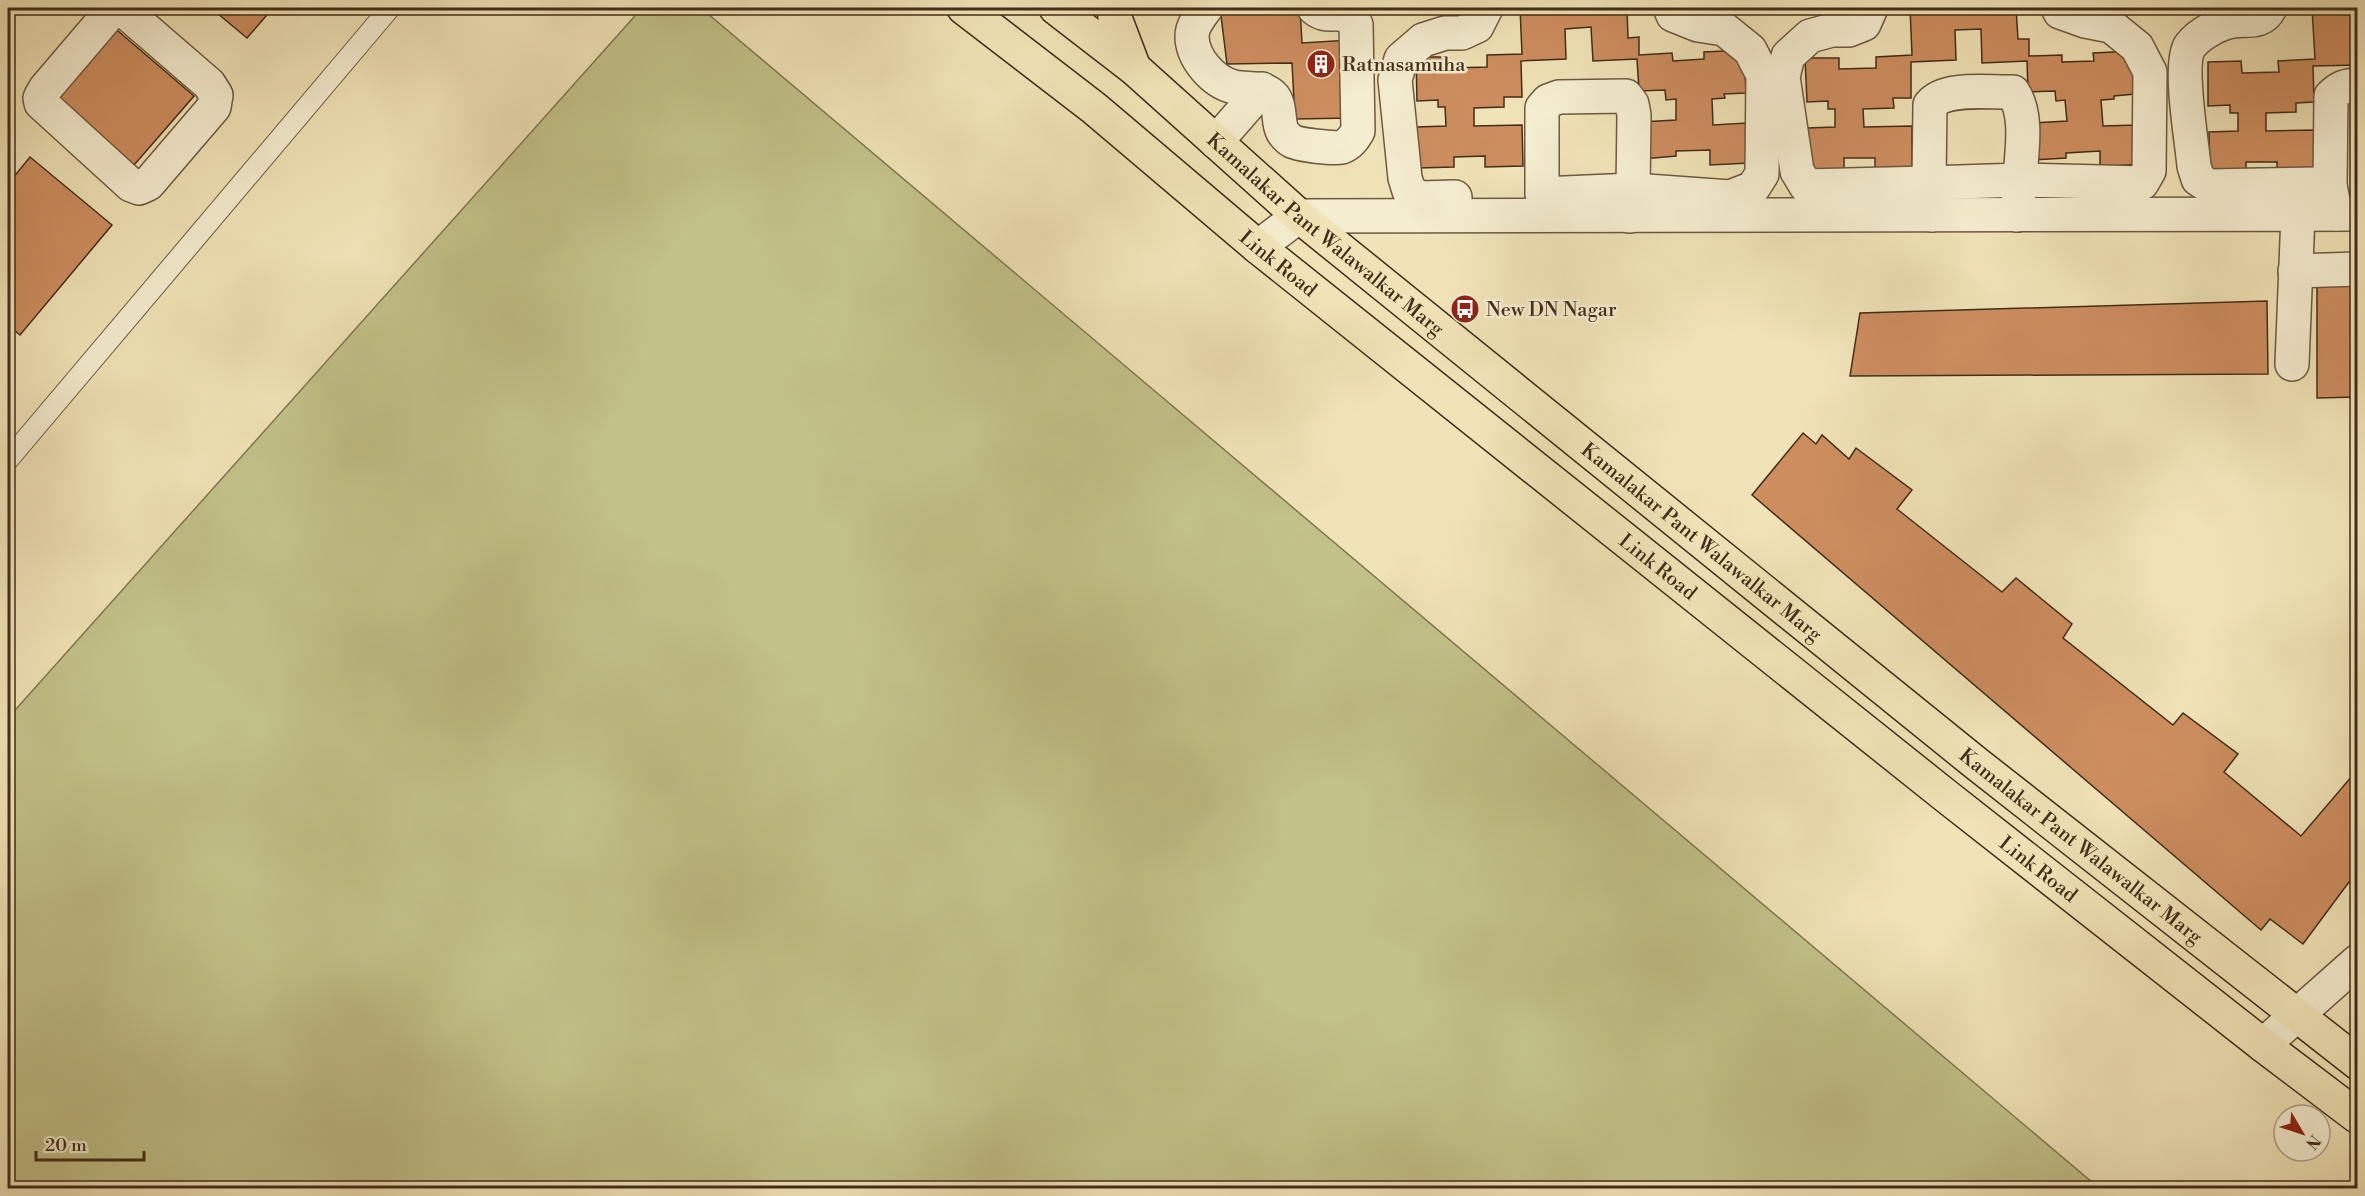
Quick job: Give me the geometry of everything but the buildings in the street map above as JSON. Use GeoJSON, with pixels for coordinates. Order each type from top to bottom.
{"type":"FeatureCollection","features":[{"type":"Feature","properties":{"kind":"main road","name":"Link Road"},"geometry":{"type":"LineString","coordinates":[[964,8],[1094,108],[1258,247],[2263,1045],[2358,1117]]}},
{"type":"Feature","properties":{"kind":"main road","name":"Kamalakar Pant Walawalkar Marg"},"geometry":{"type":"LineString","coordinates":[[1056,8],[1135,69],[1299,216],[1977,764],[2358,1063]]}},
{"type":"Feature","properties":{"kind":"main road"},"geometry":{"type":"LineString","coordinates":[[1114,8],[1115,18],[1135,69]]}},
{"type":"Feature","properties":{"kind":"street"},"geometry":{"type":"LineString","coordinates":[[114,8],[45,89],[40,98],[41,103],[130,185],[139,188],[148,184],[214,107],[216,95],[209,84],[121,8]]}},
{"type":"Feature","properties":{"kind":"street"},"geometry":{"type":"LineString","coordinates":[[1206,8],[1197,20],[1192,36],[1199,60],[1213,76],[1233,87],[1262,89],[1272,95],[1277,103],[1282,131],[1292,141],[1326,147],[1342,147],[1352,141],[1358,131],[1356,25],[1349,16],[1341,13],[1326,14],[1314,8]]}},
{"type":"Feature","properties":{"kind":"street"},"geometry":{"type":"LineString","coordinates":[[1486,8],[1477,26],[1462,33],[1445,33],[1423,40],[1401,59],[1395,80],[1405,178],[1409,191],[1420,198],[1543,205]]}},
{"type":"Feature","properties":{"kind":"street"},"geometry":{"type":"LineString","coordinates":[[1632,203],[1730,197],[1753,188],[1762,174],[1763,75],[1750,50],[1724,29],[1698,25],[1673,15],[1670,8]]}},
{"type":"Feature","properties":{"kind":"street"},"geometry":{"type":"LineString","coordinates":[[1871,8],[1864,24],[1849,30],[1832,30],[1810,36],[1788,56],[1783,77],[1797,171],[1806,186],[1931,199],[2017,215],[2298,215],[2341,205]]}},
{"type":"Feature","properties":{"kind":"street"},"geometry":{"type":"LineString","coordinates":[[1258,247],[1299,216],[1543,205],[1931,199],[2020,180],[2142,183],[2149,171],[2150,72],[2137,47],[2112,26],[2085,21],[2060,12],[2058,8]]}},
{"type":"Feature","properties":{"kind":"street"},"geometry":{"type":"LineString","coordinates":[[2270,8],[2266,14],[2251,22],[2234,21],[2212,28],[2190,47],[2184,68],[2194,166],[2198,179],[2210,186],[2320,184],[2341,205]]}},
{"type":"Feature","properties":{"kind":"street"},"geometry":{"type":"LineString","coordinates":[[2341,205],[2331,96],[2337,89],[2348,85],[2358,85]]}},
{"type":"Feature","properties":{"kind":"street"},"geometry":{"type":"LineString","coordinates":[[1216,142],[1262,89]]}},
{"type":"Feature","properties":{"kind":"street"},"geometry":{"type":"LineString","coordinates":[[1931,199],[1930,105],[1935,98],[1946,93],[2013,92],[2022,112],[2017,215]]}},
{"type":"Feature","properties":{"kind":"street"},"geometry":{"type":"LineString","coordinates":[[1543,205],[1542,108],[1548,101],[1559,97],[1626,96],[1632,104],[1634,116],[1632,203]]}},
{"type":"Feature","properties":{"kind":"street"},"geometry":{"type":"LineString","coordinates":[[2292,364],[2298,215]]}},
{"type":"Feature","properties":{"kind":"street"},"geometry":{"type":"LineString","coordinates":[[2295,271],[2358,269]]}},
{"type":"Feature","properties":{"kind":"street"},"geometry":{"type":"LineString","coordinates":[[2263,1045],[2358,961]]}},
{"type":"Feature","properties":{"kind":"lane"},"geometry":{"type":"LineString","coordinates":[[8,460],[390,8]]}},
{"type":"Feature","properties":{"kind":"shaded area"},"geometry":{"type":"Polygon","coordinates":[[[642,8],[701,8],[2099,1188],[8,1188],[8,718],[642,8]]]}},
{"type":"Feature","properties":{"kind":"place","name":"Ratnasamuha"},"geometry":{"type":"Point","coordinates":[1321,64]}},
{"type":"Feature","properties":{"kind":"place","name":"New DN Nagar"},"geometry":{"type":"Point","coordinates":[1465,309]}}]}
